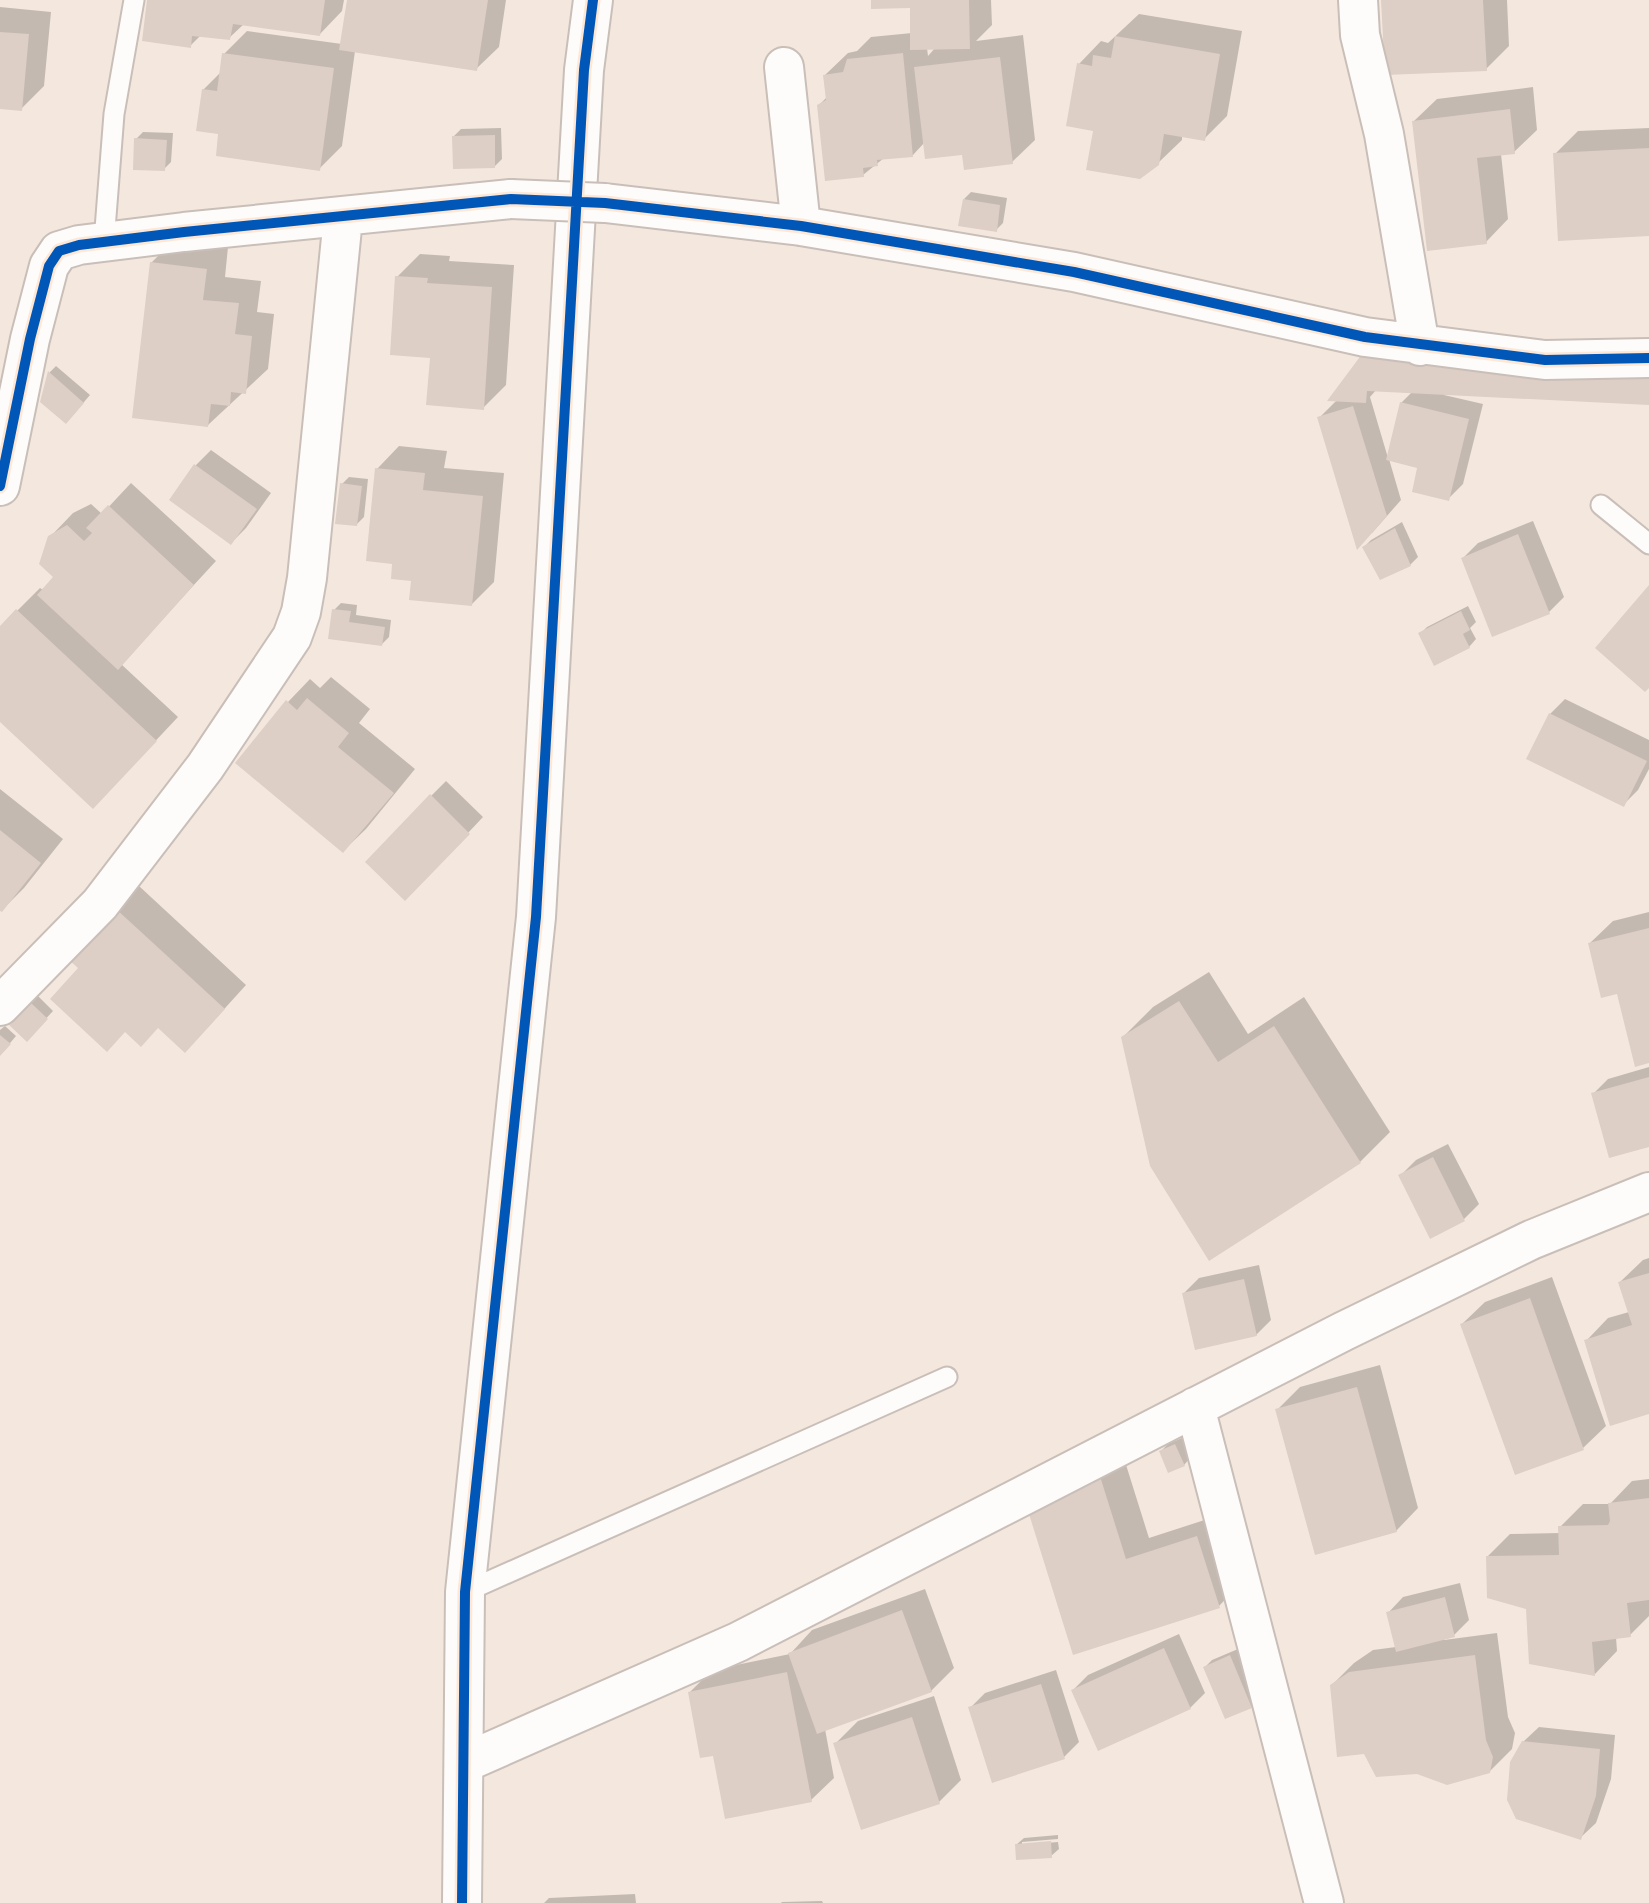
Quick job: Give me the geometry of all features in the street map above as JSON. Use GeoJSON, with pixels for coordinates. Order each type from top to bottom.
{"type":"FeatureCollection","features":[{"type":"Feature","properties":{"kind":"street"},"geometry":{"type":"LineString","coordinates":[[462,1903],[465,1592],[536,918],[583,70],[593,0]]}},
{"type":"Feature","properties":{"kind":"street"},"geometry":{"type":"LineString","coordinates":[[1358,0],[1360,35],[1384,134],[1420,345]]}},
{"type":"Feature","properties":{"kind":"street"},"geometry":{"type":"LineString","coordinates":[[784,67],[801,226]]}},
{"type":"Feature","properties":{"kind":"street"},"geometry":{"type":"LineString","coordinates":[[0,486],[30,339],[49,266],[59,251],[104,242],[511,199],[605,203],[801,226],[1074,272],[1365,337],[1420,345],[1545,360],[1649,358]]}},
{"type":"Feature","properties":{"kind":"street"},"geometry":{"type":"LineString","coordinates":[[0,1006],[100,904],[205,767],[292,637],[301,612],[307,579],[342,218]]}},
{"type":"Feature","properties":{"kind":"street"},"geometry":{"type":"LineString","coordinates":[[464,1763],[738,1642],[1345,1331],[1531,1240],[1649,1192]]}},
{"type":"Feature","properties":{"kind":"street"},"geometry":{"type":"LineString","coordinates":[[1195,1407],[1324,1903]]}},
{"type":"Feature","properties":{"kind":"lane"},"geometry":{"type":"LineString","coordinates":[[104,242],[114,114],[134,0]]}},
{"type":"Feature","properties":{"kind":"lane"},"geometry":{"type":"LineString","coordinates":[[1601,505],[1649,544]]}},
{"type":"Feature","properties":{"kind":"lane"},"geometry":{"type":"LineString","coordinates":[[465,1592],[947,1377]]}},
{"type":"Feature","properties":{"kind":"building"},"geometry":{"type":"Polygon","coordinates":[[[147,0],[325,0],[320,36],[233,24],[230,40],[192,36],[191,48],[142,41],[147,0]]]}},
{"type":"Feature","properties":{"kind":"building"},"geometry":{"type":"Polygon","coordinates":[[[347,0],[488,0],[477,71],[339,50],[347,0]]]}},
{"type":"Feature","properties":{"kind":"building"},"geometry":{"type":"Polygon","coordinates":[[[871,0],[969,0],[970,49],[910,50],[910,8],[871,9],[871,0]]]}},
{"type":"Feature","properties":{"kind":"building"},"geometry":{"type":"Polygon","coordinates":[[[1381,0],[1483,0],[1487,71],[1385,75],[1381,0]]]}},
{"type":"Feature","properties":{"kind":"building"},"geometry":{"type":"Polygon","coordinates":[[[0,32],[29,34],[22,111],[0,109],[0,32]]]}},
{"type":"Feature","properties":{"kind":"building"},"geometry":{"type":"Polygon","coordinates":[[[1115,36],[1220,54],[1205,141],[1164,134],[1159,165],[1140,179],[1086,170],[1093,131],[1066,126],[1077,63],[1092,66],[1093,55],[1111,58],[1115,36]]]}},
{"type":"Feature","properties":{"kind":"building"},"geometry":{"type":"Polygon","coordinates":[[[222,53],[334,68],[320,171],[216,156],[218,134],[196,131],[202,89],[217,91],[222,53]]]}},
{"type":"Feature","properties":{"kind":"building"},"geometry":{"type":"Polygon","coordinates":[[[903,53],[913,157],[877,160],[878,166],[863,168],[864,177],[825,181],[817,105],[826,100],[823,75],[843,72],[847,59],[903,53]]]}},
{"type":"Feature","properties":{"kind":"building"},"geometry":{"type":"Polygon","coordinates":[[[1000,57],[1013,164],[964,170],[962,155],[925,159],[914,67],[1000,57]]]}},
{"type":"Feature","properties":{"kind":"building"},"geometry":{"type":"Polygon","coordinates":[[[1510,109],[1515,154],[1477,158],[1487,244],[1427,251],[1412,121],[1510,109]]]}},
{"type":"Feature","properties":{"kind":"building"},"geometry":{"type":"Polygon","coordinates":[[[495,135],[495,168],[453,169],[452,136],[495,135]]]}},
{"type":"Feature","properties":{"kind":"building"},"geometry":{"type":"Polygon","coordinates":[[[134,138],[167,140],[165,171],[133,170],[134,138]]]}},
{"type":"Feature","properties":{"kind":"building"},"geometry":{"type":"Polygon","coordinates":[[[1649,148],[1649,236],[1558,241],[1553,153],[1649,148]]]}},
{"type":"Feature","properties":{"kind":"building"},"geometry":{"type":"Polygon","coordinates":[[[963,199],[1000,205],[997,232],[958,226],[963,199]]]}},
{"type":"Feature","properties":{"kind":"building"},"geometry":{"type":"Polygon","coordinates":[[[150,262],[207,269],[203,300],[239,303],[235,334],[252,336],[246,394],[231,392],[230,406],[211,404],[208,427],[132,418],[150,262]]]}},
{"type":"Feature","properties":{"kind":"building"},"geometry":{"type":"Polygon","coordinates":[[[395,276],[428,278],[427,283],[492,287],[484,410],[426,405],[430,358],[390,355],[395,276]]]}},
{"type":"Feature","properties":{"kind":"building"},"geometry":{"type":"Polygon","coordinates":[[[1362,354],[1649,374],[1649,405],[1367,391],[1366,403],[1327,401],[1362,354]]]}},
{"type":"Feature","properties":{"kind":"building"},"geometry":{"type":"Polygon","coordinates":[[[48,371],[84,403],[66,424],[40,402],[48,371]]]}},
{"type":"Feature","properties":{"kind":"building"},"geometry":{"type":"Polygon","coordinates":[[[1400,402],[1469,419],[1449,501],[1412,492],[1417,468],[1386,460],[1400,402]]]}},
{"type":"Feature","properties":{"kind":"building"},"geometry":{"type":"Polygon","coordinates":[[[1353,406],[1387,516],[1357,550],[1317,417],[1353,406]]]}},
{"type":"Feature","properties":{"kind":"building"},"geometry":{"type":"Polygon","coordinates":[[[194,464],[257,509],[231,545],[169,500],[194,464]]]}},
{"type":"Feature","properties":{"kind":"building"},"geometry":{"type":"Polygon","coordinates":[[[375,468],[425,473],[423,490],[483,496],[472,606],[409,600],[411,581],[391,579],[392,564],[366,561],[375,468]]]}},
{"type":"Feature","properties":{"kind":"building"},"geometry":{"type":"Polygon","coordinates":[[[340,483],[362,486],[357,526],[335,524],[340,483]]]}},
{"type":"Feature","properties":{"kind":"building"},"geometry":{"type":"Polygon","coordinates":[[[108,505],[194,585],[118,670],[37,595],[53,577],[39,564],[48,536],[67,525],[84,541],[92,533],[86,528],[108,505]]]}},
{"type":"Feature","properties":{"kind":"building"},"geometry":{"type":"Polygon","coordinates":[[[1395,528],[1411,566],[1380,580],[1362,547],[1395,528]]]}},
{"type":"Feature","properties":{"kind":"building"},"geometry":{"type":"Polygon","coordinates":[[[1518,534],[1550,614],[1492,637],[1461,558],[1518,534]]]}},
{"type":"Feature","properties":{"kind":"building"},"geometry":{"type":"Polygon","coordinates":[[[1649,585],[1649,688],[1645,692],[1595,648],[1649,585]]]}},
{"type":"Feature","properties":{"kind":"building"},"geometry":{"type":"Polygon","coordinates":[[[16,609],[157,741],[93,809],[0,722],[0,626],[16,609]]]}},
{"type":"Feature","properties":{"kind":"building"},"geometry":{"type":"Polygon","coordinates":[[[332,609],[351,611],[349,622],[385,627],[382,646],[328,639],[332,609]]]}},
{"type":"Feature","properties":{"kind":"building"},"geometry":{"type":"Polygon","coordinates":[[[1461,611],[1470,630],[1463,634],[1470,648],[1434,666],[1418,633],[1461,611]]]}},
{"type":"Feature","properties":{"kind":"building"},"geometry":{"type":"Polygon","coordinates":[[[307,698],[349,733],[338,747],[394,793],[343,853],[235,763],[286,700],[297,710],[307,698]]]}},
{"type":"Feature","properties":{"kind":"building"},"geometry":{"type":"Polygon","coordinates":[[[1549,713],[1647,761],[1624,807],[1526,759],[1549,713]]]}},
{"type":"Feature","properties":{"kind":"building"},"geometry":{"type":"Polygon","coordinates":[[[430,794],[470,834],[405,901],[365,862],[430,794]]]}},
{"type":"Feature","properties":{"kind":"building"},"geometry":{"type":"Polygon","coordinates":[[[0,830],[41,863],[2,912],[0,911],[0,830]]]}},
{"type":"Feature","properties":{"kind":"building"},"geometry":{"type":"Polygon","coordinates":[[[115,908],[225,1009],[185,1053],[158,1028],[141,1047],[125,1032],[107,1052],[50,999],[78,968],[68,959],[115,908]]]}},
{"type":"Feature","properties":{"kind":"building"},"geometry":{"type":"Polygon","coordinates":[[[1649,928],[1649,1063],[1635,1067],[1617,994],[1601,998],[1588,943],[1649,928]]]}},
{"type":"Feature","properties":{"kind":"building"},"geometry":{"type":"Polygon","coordinates":[[[29,1001],[48,1019],[27,1042],[7,1023],[29,1001]]]}},
{"type":"Feature","properties":{"kind":"building"},"geometry":{"type":"Polygon","coordinates":[[[1179,1001],[1218,1062],[1274,1026],[1361,1163],[1209,1261],[1150,1166],[1121,1037],[1179,1001]]]}},
{"type":"Feature","properties":{"kind":"building"},"geometry":{"type":"Polygon","coordinates":[[[0,1035],[11,1044],[0,1056],[0,1035]]]}},
{"type":"Feature","properties":{"kind":"building"},"geometry":{"type":"Polygon","coordinates":[[[1649,1077],[1649,1147],[1609,1158],[1591,1093],[1649,1077]]]}},
{"type":"Feature","properties":{"kind":"building"},"geometry":{"type":"Polygon","coordinates":[[[1433,1157],[1465,1221],[1430,1239],[1398,1175],[1433,1157]]]}},
{"type":"Feature","properties":{"kind":"building"},"geometry":{"type":"Polygon","coordinates":[[[1649,1273],[1649,1414],[1610,1426],[1584,1340],[1632,1325],[1618,1282],[1649,1273]]]}},
{"type":"Feature","properties":{"kind":"building"},"geometry":{"type":"Polygon","coordinates":[[[1244,1279],[1257,1336],[1195,1350],[1182,1293],[1244,1279]]]}},
{"type":"Feature","properties":{"kind":"building"},"geometry":{"type":"Polygon","coordinates":[[[1530,1298],[1584,1450],[1515,1475],[1460,1324],[1530,1298]]]}},
{"type":"Feature","properties":{"kind":"building"},"geometry":{"type":"Polygon","coordinates":[[[1357,1387],[1397,1532],[1315,1555],[1275,1409],[1357,1387]]]}},
{"type":"Feature","properties":{"kind":"building"},"geometry":{"type":"Polygon","coordinates":[[[1175,1444],[1185,1466],[1168,1473],[1159,1451],[1175,1444]]]}},
{"type":"Feature","properties":{"kind":"building"},"geometry":{"type":"Polygon","coordinates":[[[1099,1473],[1126,1559],[1197,1536],[1220,1608],[1073,1655],[1024,1498],[1099,1473]]]}},
{"type":"Feature","properties":{"kind":"building"},"geometry":{"type":"Polygon","coordinates":[[[1649,1498],[1649,1600],[1627,1603],[1631,1637],[1592,1642],[1595,1676],[1529,1664],[1526,1609],[1487,1598],[1486,1556],[1559,1555],[1558,1526],[1608,1525],[1608,1503],[1649,1498]]]}},
{"type":"Feature","properties":{"kind":"building"},"geometry":{"type":"Polygon","coordinates":[[[1445,1597],[1455,1637],[1396,1652],[1386,1612],[1445,1597]]]}},
{"type":"Feature","properties":{"kind":"building"},"geometry":{"type":"Polygon","coordinates":[[[902,1610],[932,1692],[817,1734],[788,1653],[902,1610]]]}},
{"type":"Feature","properties":{"kind":"building"},"geometry":{"type":"Polygon","coordinates":[[[1164,1648],[1191,1709],[1098,1751],[1071,1690],[1164,1648]]]}},
{"type":"Feature","properties":{"kind":"building"},"geometry":{"type":"Polygon","coordinates":[[[1230,1655],[1252,1708],[1225,1719],[1203,1667],[1230,1655]]]}},
{"type":"Feature","properties":{"kind":"building"},"geometry":{"type":"Polygon","coordinates":[[[1475,1655],[1486,1740],[1493,1757],[1490,1773],[1447,1785],[1417,1774],[1376,1777],[1364,1754],[1337,1757],[1330,1685],[1349,1672],[1475,1655]]]}},
{"type":"Feature","properties":{"kind":"building"},"geometry":{"type":"Polygon","coordinates":[[[787,1672],[812,1802],[725,1819],[713,1756],[700,1758],[688,1692],[787,1672]]]}},
{"type":"Feature","properties":{"kind":"building"},"geometry":{"type":"Polygon","coordinates":[[[1041,1684],[1065,1759],[992,1783],[968,1707],[1041,1684]]]}},
{"type":"Feature","properties":{"kind":"building"},"geometry":{"type":"Polygon","coordinates":[[[912,1717],[940,1804],[861,1830],[833,1743],[912,1717]]]}},
{"type":"Feature","properties":{"kind":"building"},"geometry":{"type":"Polygon","coordinates":[[[1522,1741],[1600,1749],[1596,1796],[1581,1840],[1516,1819],[1507,1800],[1510,1762],[1522,1741]]]}},
{"type":"Feature","properties":{"kind":"building"},"geometry":{"type":"Polygon","coordinates":[[[1051,1841],[1052,1858],[1016,1860],[1015,1844],[1051,1841]]]}},
{"type":"Feature","properties":{"kind":"cycle path"},"geometry":{"type":"LineString","coordinates":[[462,1903],[465,1592],[536,917],[584,70],[593,0]]}},
{"type":"Feature","properties":{"kind":"cycle path"},"geometry":{"type":"LineString","coordinates":[[0,486],[30,339],[49,266],[59,251],[79,245],[184,232],[511,199],[605,203],[801,226],[1074,272],[1365,337],[1545,360],[1649,358]]}}]}
